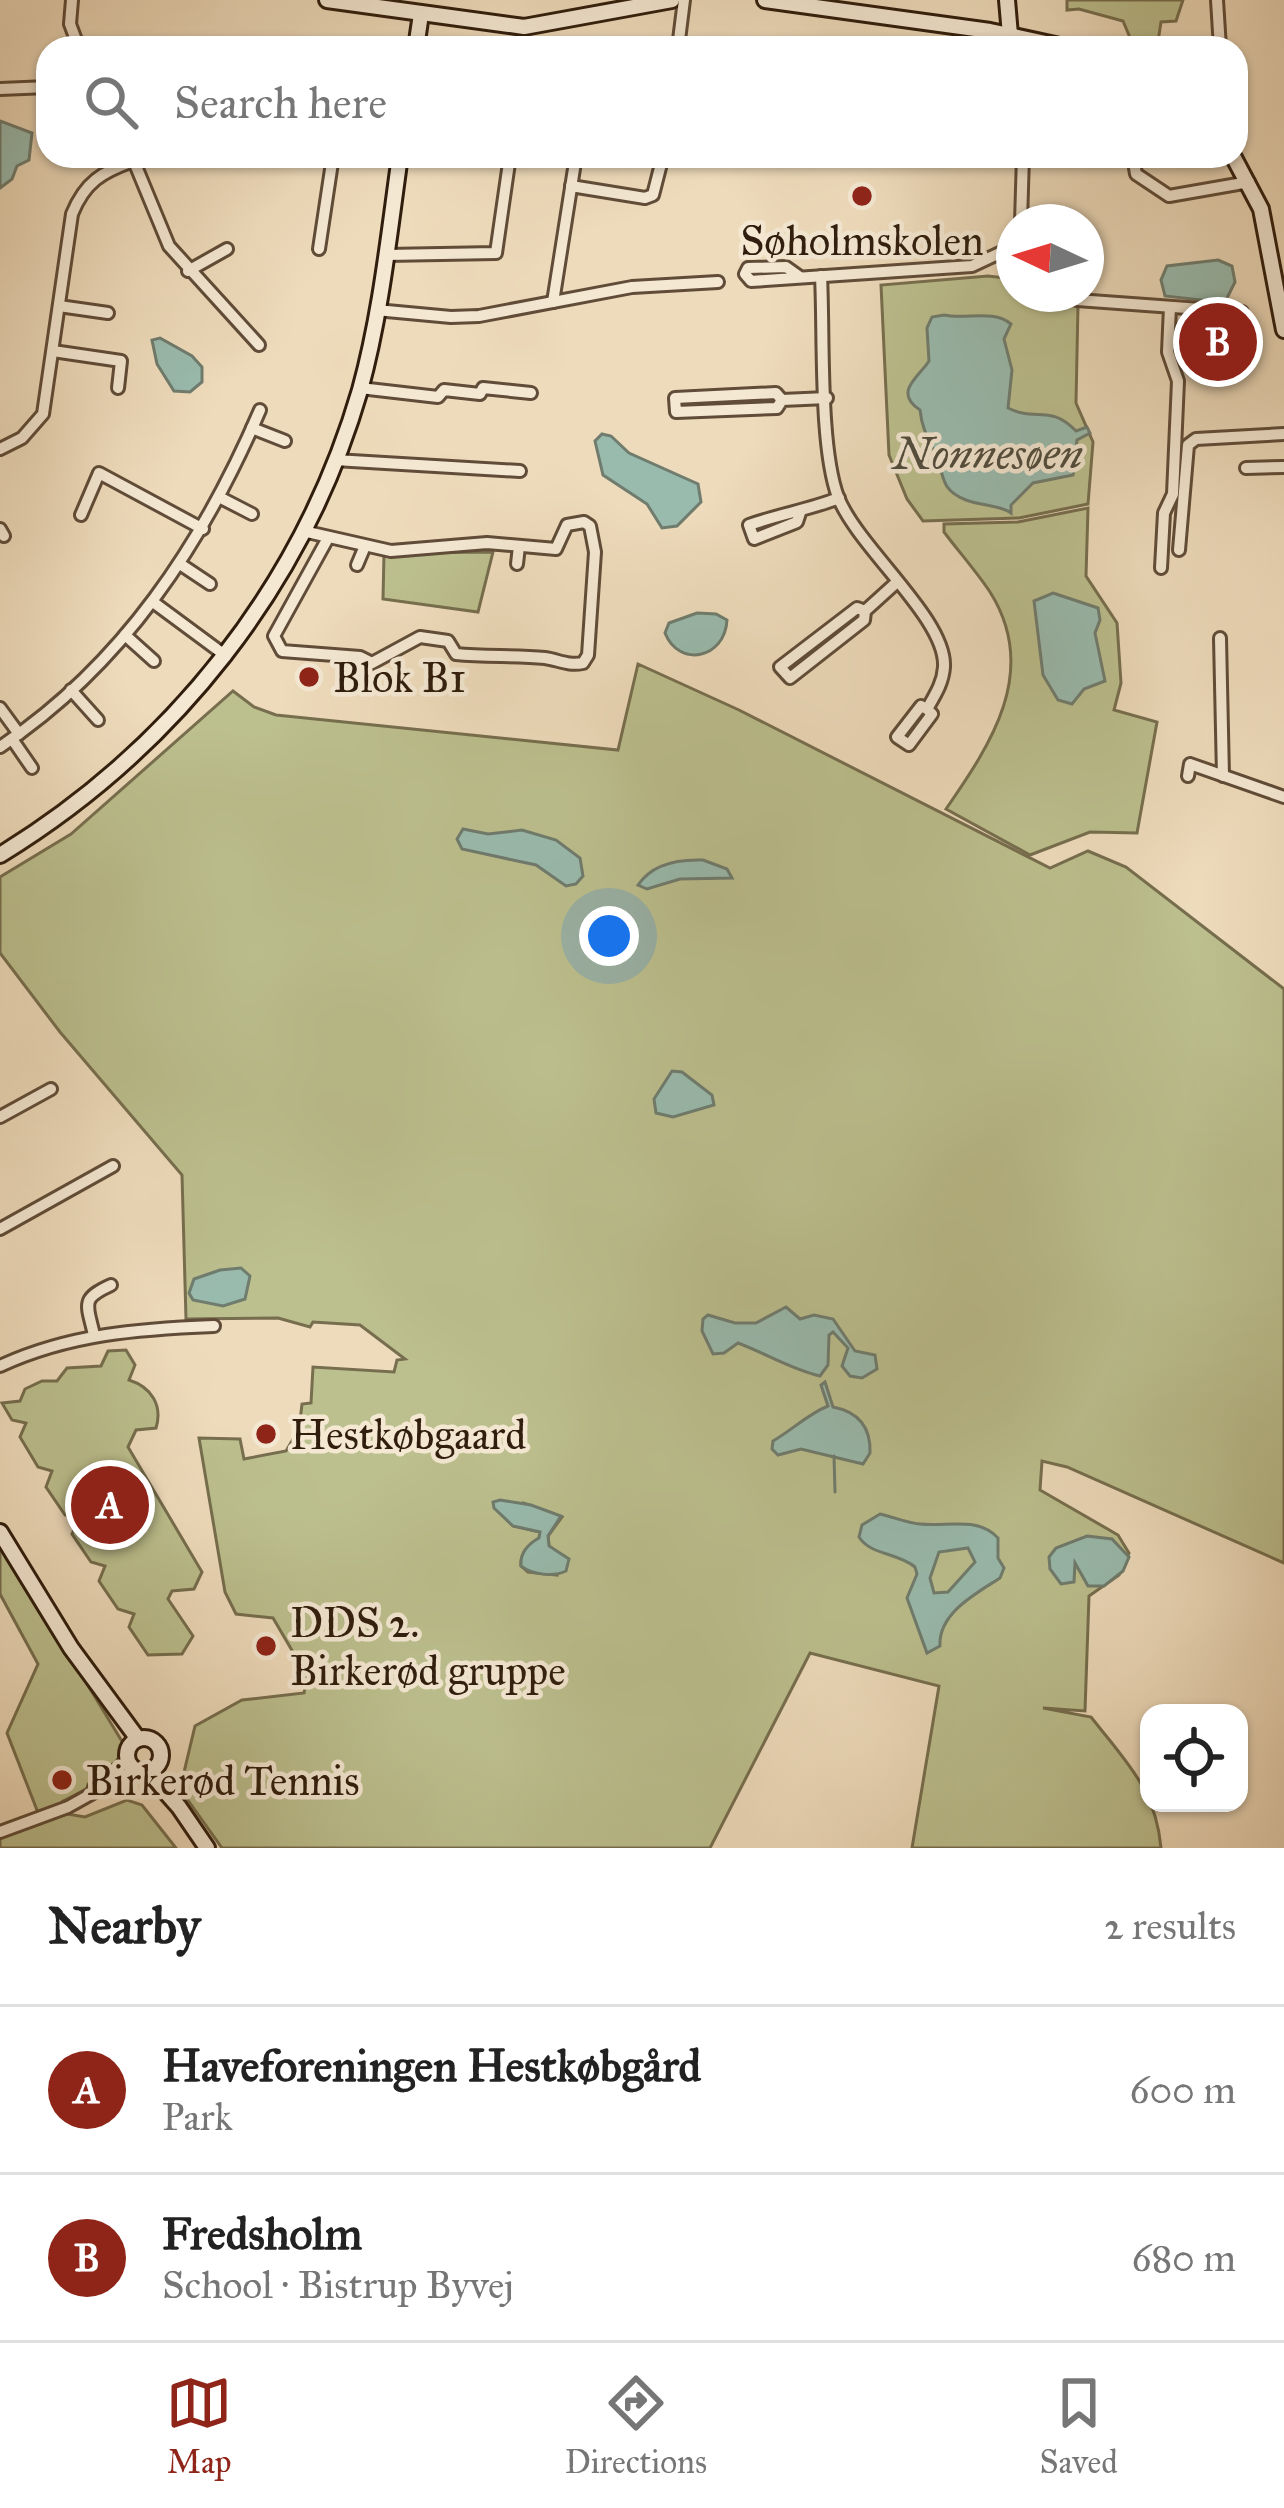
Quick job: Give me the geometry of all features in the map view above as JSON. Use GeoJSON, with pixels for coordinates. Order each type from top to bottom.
{"type":"FeatureCollection","features":[{"type":"Feature","properties":{"kind":"street"},"geometry":{"type":"LineString","coordinates":[[72,0],[70,24],[75,36]]}},
{"type":"Feature","properties":{"kind":"street"},"geometry":{"type":"LineString","coordinates":[[327,0],[397,5],[421,14],[524,27],[672,0]]}},
{"type":"Feature","properties":{"kind":"street"},"geometry":{"type":"LineString","coordinates":[[680,36],[684,0]]}},
{"type":"Feature","properties":{"kind":"street"},"geometry":{"type":"LineString","coordinates":[[765,0],[976,36]]}},
{"type":"Feature","properties":{"kind":"street"},"geometry":{"type":"LineString","coordinates":[[1006,0],[1010,36]]}},
{"type":"Feature","properties":{"kind":"street"},"geometry":{"type":"LineString","coordinates":[[1217,0],[1219,36]]}},
{"type":"Feature","properties":{"kind":"street"},"geometry":{"type":"LineString","coordinates":[[418,36],[421,14]]}},
{"type":"Feature","properties":{"kind":"street"},"geometry":{"type":"LineString","coordinates":[[0,89],[36,88]]}},
{"type":"Feature","properties":{"kind":"street"},"geometry":{"type":"LineString","coordinates":[[0,449],[38,424],[44,414],[72,214],[78,200],[111,168]]}},
{"type":"Feature","properties":{"kind":"street"},"geometry":{"type":"LineString","coordinates":[[136,168],[160,229],[188,271],[260,346]]}},
{"type":"Feature","properties":{"kind":"street"},"geometry":{"type":"LineString","coordinates":[[319,249],[331,168]]}},
{"type":"Feature","properties":{"kind":"street"},"geometry":{"type":"LineString","coordinates":[[0,855],[76,804],[177,714],[226,656],[276,580],[335,460],[360,388],[398,168]]}},
{"type":"Feature","properties":{"kind":"street"},"geometry":{"type":"LineString","coordinates":[[386,255],[496,254],[508,168]]}},
{"type":"Feature","properties":{"kind":"street"},"geometry":{"type":"LineString","coordinates":[[553,302],[573,168]]}},
{"type":"Feature","properties":{"kind":"street"},"geometry":{"type":"LineString","coordinates":[[571,186],[645,198],[653,195],[661,168]]}},
{"type":"Feature","properties":{"kind":"street"},"geometry":{"type":"LineString","coordinates":[[1022,204],[1023,168]]}},
{"type":"Feature","properties":{"kind":"street"},"geometry":{"type":"LineString","coordinates":[[1135,168],[1136,174],[1169,196],[1249,182]]}},
{"type":"Feature","properties":{"kind":"street"},"geometry":{"type":"LineString","coordinates":[[1240,168],[1265,224],[1284,330]]}},
{"type":"Feature","properties":{"kind":"street"},"geometry":{"type":"LineString","coordinates":[[188,271],[227,249]]}},
{"type":"Feature","properties":{"kind":"street"},"geometry":{"type":"LineString","coordinates":[[800,277],[972,266],[996,255]]}},
{"type":"Feature","properties":{"kind":"street"},"geometry":{"type":"LineString","coordinates":[[821,276],[828,451],[839,498],[856,530],[933,627],[944,653],[939,689],[927,709]]}},
{"type":"Feature","properties":{"kind":"street"},"geometry":{"type":"LineString","coordinates":[[376,310],[451,317],[632,287],[718,282]]}},
{"type":"Feature","properties":{"kind":"street"},"geometry":{"type":"LineString","coordinates":[[1104,302],[1242,312]]}},
{"type":"Feature","properties":{"kind":"street"},"geometry":{"type":"LineString","coordinates":[[59,307],[108,314]]}},
{"type":"Feature","properties":{"kind":"street"},"geometry":{"type":"LineString","coordinates":[[1161,568],[1164,513],[1173,494],[1178,381],[1168,352],[1169,307]]}},
{"type":"Feature","properties":{"kind":"street"},"geometry":{"type":"LineString","coordinates":[[52,351],[121,361],[118,388]]}},
{"type":"Feature","properties":{"kind":"street"},"geometry":{"type":"LineString","coordinates":[[360,388],[438,397],[445,390],[480,394],[483,388],[531,393]]}},
{"type":"Feature","properties":{"kind":"street"},"geometry":{"type":"LineString","coordinates":[[776,393],[782,400],[777,408],[676,412],[676,398],[776,393]]}},
{"type":"Feature","properties":{"kind":"street"},"geometry":{"type":"LineString","coordinates":[[782,400],[826,398]]}},
{"type":"Feature","properties":{"kind":"street"},"geometry":{"type":"LineString","coordinates":[[0,747],[71,690],[153,602],[203,529],[260,410]]}},
{"type":"Feature","properties":{"kind":"street"},"geometry":{"type":"LineString","coordinates":[[252,428],[285,441]]}},
{"type":"Feature","properties":{"kind":"street"},"geometry":{"type":"LineString","coordinates":[[1179,550],[1188,445],[1196,439],[1284,434]]}},
{"type":"Feature","properties":{"kind":"street"},"geometry":{"type":"LineString","coordinates":[[1246,468],[1277,468],[1270,437]]}},
{"type":"Feature","properties":{"kind":"street"},"geometry":{"type":"LineString","coordinates":[[335,460],[520,471]]}},
{"type":"Feature","properties":{"kind":"street"},"geometry":{"type":"LineString","coordinates":[[81,515],[99,473],[203,529]]}},
{"type":"Feature","properties":{"kind":"street"},"geometry":{"type":"LineString","coordinates":[[218,497],[252,514]]}},
{"type":"Feature","properties":{"kind":"street"},"geometry":{"type":"LineString","coordinates":[[800,513],[839,498]]}},
{"type":"Feature","properties":{"kind":"street"},"geometry":{"type":"LineString","coordinates":[[302,531],[364,546],[414,551],[487,543],[556,549],[567,525],[576,521],[590,526],[595,552],[588,655],[583,663],[571,665],[546,658],[456,654],[448,641],[420,637],[372,663],[282,651],[274,636],[328,538]]}},
{"type":"Feature","properties":{"kind":"street"},"geometry":{"type":"LineString","coordinates":[[357,565],[364,546]]}},
{"type":"Feature","properties":{"kind":"street"},"geometry":{"type":"LineString","coordinates":[[517,564],[519,546]]}},
{"type":"Feature","properties":{"kind":"street"},"geometry":{"type":"LineString","coordinates":[[180,564],[210,584]]}},
{"type":"Feature","properties":{"kind":"street"},"geometry":{"type":"LineString","coordinates":[[865,611],[857,608],[780,667],[784,673],[790,678],[864,620],[865,611],[897,582]]}},
{"type":"Feature","properties":{"kind":"street"},"geometry":{"type":"LineString","coordinates":[[153,602],[226,656]]}},
{"type":"Feature","properties":{"kind":"street"},"geometry":{"type":"LineString","coordinates":[[125,635],[154,661]]}},
{"type":"Feature","properties":{"kind":"street"},"geometry":{"type":"LineString","coordinates":[[1220,638],[1223,776]]}},
{"type":"Feature","properties":{"kind":"street"},"geometry":{"type":"LineString","coordinates":[[71,690],[98,720]]}},
{"type":"Feature","properties":{"kind":"street"},"geometry":{"type":"LineString","coordinates":[[0,708],[32,768]]}},
{"type":"Feature","properties":{"kind":"street"},"geometry":{"type":"LineString","coordinates":[[1188,776],[1190,764],[1284,797]]}},
{"type":"Feature","properties":{"kind":"street"},"geometry":{"type":"LineString","coordinates":[[0,1117],[51,1089]]}},
{"type":"Feature","properties":{"kind":"street"},"geometry":{"type":"LineString","coordinates":[[0,1229],[113,1166]]}},
{"type":"Feature","properties":{"kind":"street"},"geometry":{"type":"LineString","coordinates":[[94,1335],[88,1300],[111,1285]]}},
{"type":"Feature","properties":{"kind":"street"},"geometry":{"type":"LineString","coordinates":[[0,1366],[94,1335],[214,1326]]}},
{"type":"Feature","properties":{"kind":"street"},"geometry":{"type":"LineString","coordinates":[[0,1532],[109,1703],[139,1759],[207,1848]]}},
{"type":"Feature","properties":{"kind":"street"},"geometry":{"type":"LineString","coordinates":[[0,1832],[78,1801],[139,1759]]}},
{"type":"Feature","properties":{"kind":"green space"},"geometry":{"type":"Polygon","coordinates":[[[1067,0],[1183,0],[1176,21],[1161,22],[1159,36],[1129,36],[1123,21],[1067,10],[1067,0]]]}},
{"type":"Feature","properties":{"kind":"green space"},"geometry":{"type":"Polygon","coordinates":[[[996,277],[996,312],[1078,312],[1076,403],[1093,442],[1088,504],[1019,518],[923,521],[907,499],[889,455],[881,285],[996,277]]]}},
{"type":"Feature","properties":{"kind":"green space"},"geometry":{"type":"Polygon","coordinates":[[[1088,508],[1086,576],[1117,623],[1121,683],[1114,710],[1157,722],[1137,833],[1090,832],[1030,855],[946,809],[993,733],[1004,706],[1011,650],[990,592],[944,532],[944,524],[1018,522],[1088,508]]]}},
{"type":"Feature","properties":{"kind":"green space"},"geometry":{"type":"Polygon","coordinates":[[[493,552],[478,612],[383,599],[384,553],[493,552]]]}},
{"type":"Feature","properties":{"kind":"green space"},"geometry":{"type":"Polygon","coordinates":[[[638,664],[1050,868],[1088,851],[1126,867],[1284,989],[1284,1563],[1067,1467],[1042,1461],[1040,1490],[1118,1535],[1129,1553],[1119,1575],[1089,1596],[1085,1711],[1043,1708],[1091,1717],[1140,1783],[1140,1812],[1154,1812],[1161,1848],[912,1848],[939,1686],[810,1653],[710,1848],[222,1848],[180,1789],[195,1726],[242,1700],[304,1693],[307,1676],[273,1618],[236,1614],[225,1592],[199,1438],[240,1439],[244,1459],[286,1451],[299,1429],[302,1404],[311,1403],[313,1367],[394,1372],[397,1360],[405,1359],[360,1325],[313,1322],[310,1327],[278,1318],[186,1319],[182,1175],[60,1032],[0,953],[0,877],[71,834],[233,691],[254,707],[276,715],[618,750],[638,664]],[[523,1503],[503,1515],[513,1526],[540,1532],[522,1557],[521,1566],[528,1572],[557,1575],[557,1552],[549,1546],[548,1536],[562,1517],[523,1503]]]}},
{"type":"Feature","properties":{"kind":"green space"},"geometry":{"type":"Polygon","coordinates":[[[126,1350],[135,1365],[129,1380],[149,1392],[158,1412],[156,1428],[136,1430],[128,1447],[202,1572],[194,1589],[172,1591],[168,1599],[193,1636],[182,1654],[148,1655],[129,1627],[134,1614],[118,1609],[99,1581],[105,1566],[91,1562],[72,1534],[79,1518],[65,1515],[46,1487],[52,1471],[38,1467],[20,1437],[26,1423],[12,1420],[2,1403],[20,1401],[25,1389],[42,1381],[57,1381],[67,1368],[101,1366],[108,1351],[126,1350]]]}},
{"type":"Feature","properties":{"kind":"green space","name":"Birkerød Tennis"},"geometry":{"type":"Polygon","coordinates":[[[0,1541],[123,1743],[109,1771],[63,1801],[67,1814],[85,1817],[127,1800],[142,1805],[176,1848],[0,1848],[0,1838],[42,1823],[7,1733],[38,1664],[0,1594],[0,1541]]]}},
{"type":"Feature","properties":{"kind":"water"},"geometry":{"type":"Polygon","coordinates":[[[0,121],[32,133],[29,160],[17,166],[12,179],[0,188],[0,121]]]}},
{"type":"Feature","properties":{"kind":"water"},"geometry":{"type":"Polygon","coordinates":[[[1218,260],[1232,266],[1235,282],[1227,298],[1218,302],[1165,296],[1161,280],[1167,266],[1218,260]]]}},
{"type":"Feature","properties":{"kind":"water","name":"Nonnesøen"},"geometry":{"type":"Polygon","coordinates":[[[932,317],[996,317],[1011,324],[1004,339],[1012,370],[1008,408],[1058,418],[1076,431],[1087,427],[1090,433],[1077,440],[1073,475],[1033,483],[1011,505],[1011,513],[951,491],[920,410],[908,397],[910,385],[929,361],[927,328],[932,317]]]}},
{"type":"Feature","properties":{"kind":"water"},"geometry":{"type":"Polygon","coordinates":[[[160,338],[202,367],[202,382],[190,392],[174,391],[157,364],[152,340],[160,338]]]}},
{"type":"Feature","properties":{"kind":"water"},"geometry":{"type":"Polygon","coordinates":[[[602,434],[629,453],[698,484],[701,502],[677,526],[662,528],[647,504],[603,475],[595,441],[602,434]]]}},
{"type":"Feature","properties":{"kind":"water"},"geometry":{"type":"Polygon","coordinates":[[[1053,593],[1098,608],[1095,633],[1105,681],[1084,689],[1072,704],[1058,700],[1043,675],[1034,601],[1053,593]]]}},
{"type":"Feature","properties":{"kind":"water"},"geometry":{"type":"Polygon","coordinates":[[[697,613],[727,620],[718,643],[690,655],[672,644],[665,633],[669,623],[697,613]]]}},
{"type":"Feature","properties":{"kind":"water"},"geometry":{"type":"Polygon","coordinates":[[[463,829],[488,834],[522,830],[556,840],[580,858],[583,876],[566,886],[536,865],[462,849],[457,839],[463,829]]]}},
{"type":"Feature","properties":{"kind":"water"},"geometry":{"type":"Polygon","coordinates":[[[703,860],[727,869],[732,878],[680,879],[647,889],[638,885],[666,864],[703,860]]]}},
{"type":"Feature","properties":{"kind":"water"},"geometry":{"type":"Polygon","coordinates":[[[672,1071],[682,1072],[712,1095],[714,1105],[673,1117],[656,1113],[654,1099],[672,1071]]]}},
{"type":"Feature","properties":{"kind":"water"},"geometry":{"type":"Polygon","coordinates":[[[241,1268],[250,1276],[245,1299],[223,1306],[193,1300],[189,1293],[194,1279],[241,1268]]]}},
{"type":"Feature","properties":{"kind":"water"},"geometry":{"type":"Polygon","coordinates":[[[786,1307],[800,1319],[814,1315],[833,1319],[855,1351],[875,1355],[877,1369],[862,1378],[850,1376],[842,1366],[848,1348],[833,1332],[828,1365],[820,1376],[738,1343],[713,1354],[702,1331],[708,1315],[756,1323],[786,1307]]]}},
{"type":"Feature","properties":{"kind":"water"},"geometry":{"type":"Polygon","coordinates":[[[825,1382],[833,1407],[850,1413],[866,1428],[870,1453],[863,1464],[801,1449],[778,1455],[772,1449],[773,1441],[828,1406],[821,1385],[825,1382]]]}},
{"type":"Feature","properties":{"kind":"water"},"geometry":{"type":"Polygon","coordinates":[[[493,1502],[561,1516],[548,1536],[549,1546],[569,1559],[566,1571],[543,1574],[521,1566],[523,1553],[540,1532],[513,1526],[494,1508],[493,1502]]]}},
{"type":"Feature","properties":{"kind":"water"},"geometry":{"type":"Polygon","coordinates":[[[880,1514],[930,1525],[981,1527],[998,1538],[998,1558],[1004,1568],[1000,1578],[952,1614],[940,1646],[927,1653],[907,1598],[917,1574],[915,1567],[864,1543],[859,1537],[862,1525],[880,1514]],[[968,1548],[939,1552],[930,1578],[934,1593],[948,1592],[975,1562],[968,1548]]]}},
{"type":"Feature","properties":{"kind":"water"},"geometry":{"type":"Polygon","coordinates":[[[1087,1536],[1112,1539],[1129,1557],[1123,1571],[1104,1586],[1088,1586],[1075,1563],[1074,1582],[1061,1584],[1050,1569],[1049,1557],[1056,1548],[1087,1536]]]}},
{"type":"Feature","properties":{"kind":"waterway"},"geometry":{"type":"LineString","coordinates":[[834,1456],[835,1492]]}},
{"type":"Feature","properties":{"kind":"place","name":"Søholmskolen"},"geometry":{"type":"Point","coordinates":[862,196]}},
{"type":"Feature","properties":{"kind":"place","name":"Fredsholm"},"geometry":{"type":"Point","coordinates":[1218,342]}},
{"type":"Feature","properties":{"kind":"place","name":"Blok B1"},"geometry":{"type":"Point","coordinates":[309,677]}},
{"type":"Feature","properties":{"kind":"place","name":"Hestkøbgaard"},"geometry":{"type":"Point","coordinates":[266,1434]}},
{"type":"Feature","properties":{"kind":"place","name":"Haveforeningen Hestkøbgård"},"geometry":{"type":"Point","coordinates":[110,1505]}},
{"type":"Feature","properties":{"kind":"place","name":"DDS 2. Birkerød gruppe"},"geometry":{"type":"Point","coordinates":[266,1646]}},
{"type":"Feature","properties":{"kind":"place","name":"Birkerød Tennis"},"geometry":{"type":"Point","coordinates":[62,1780]}}]}
